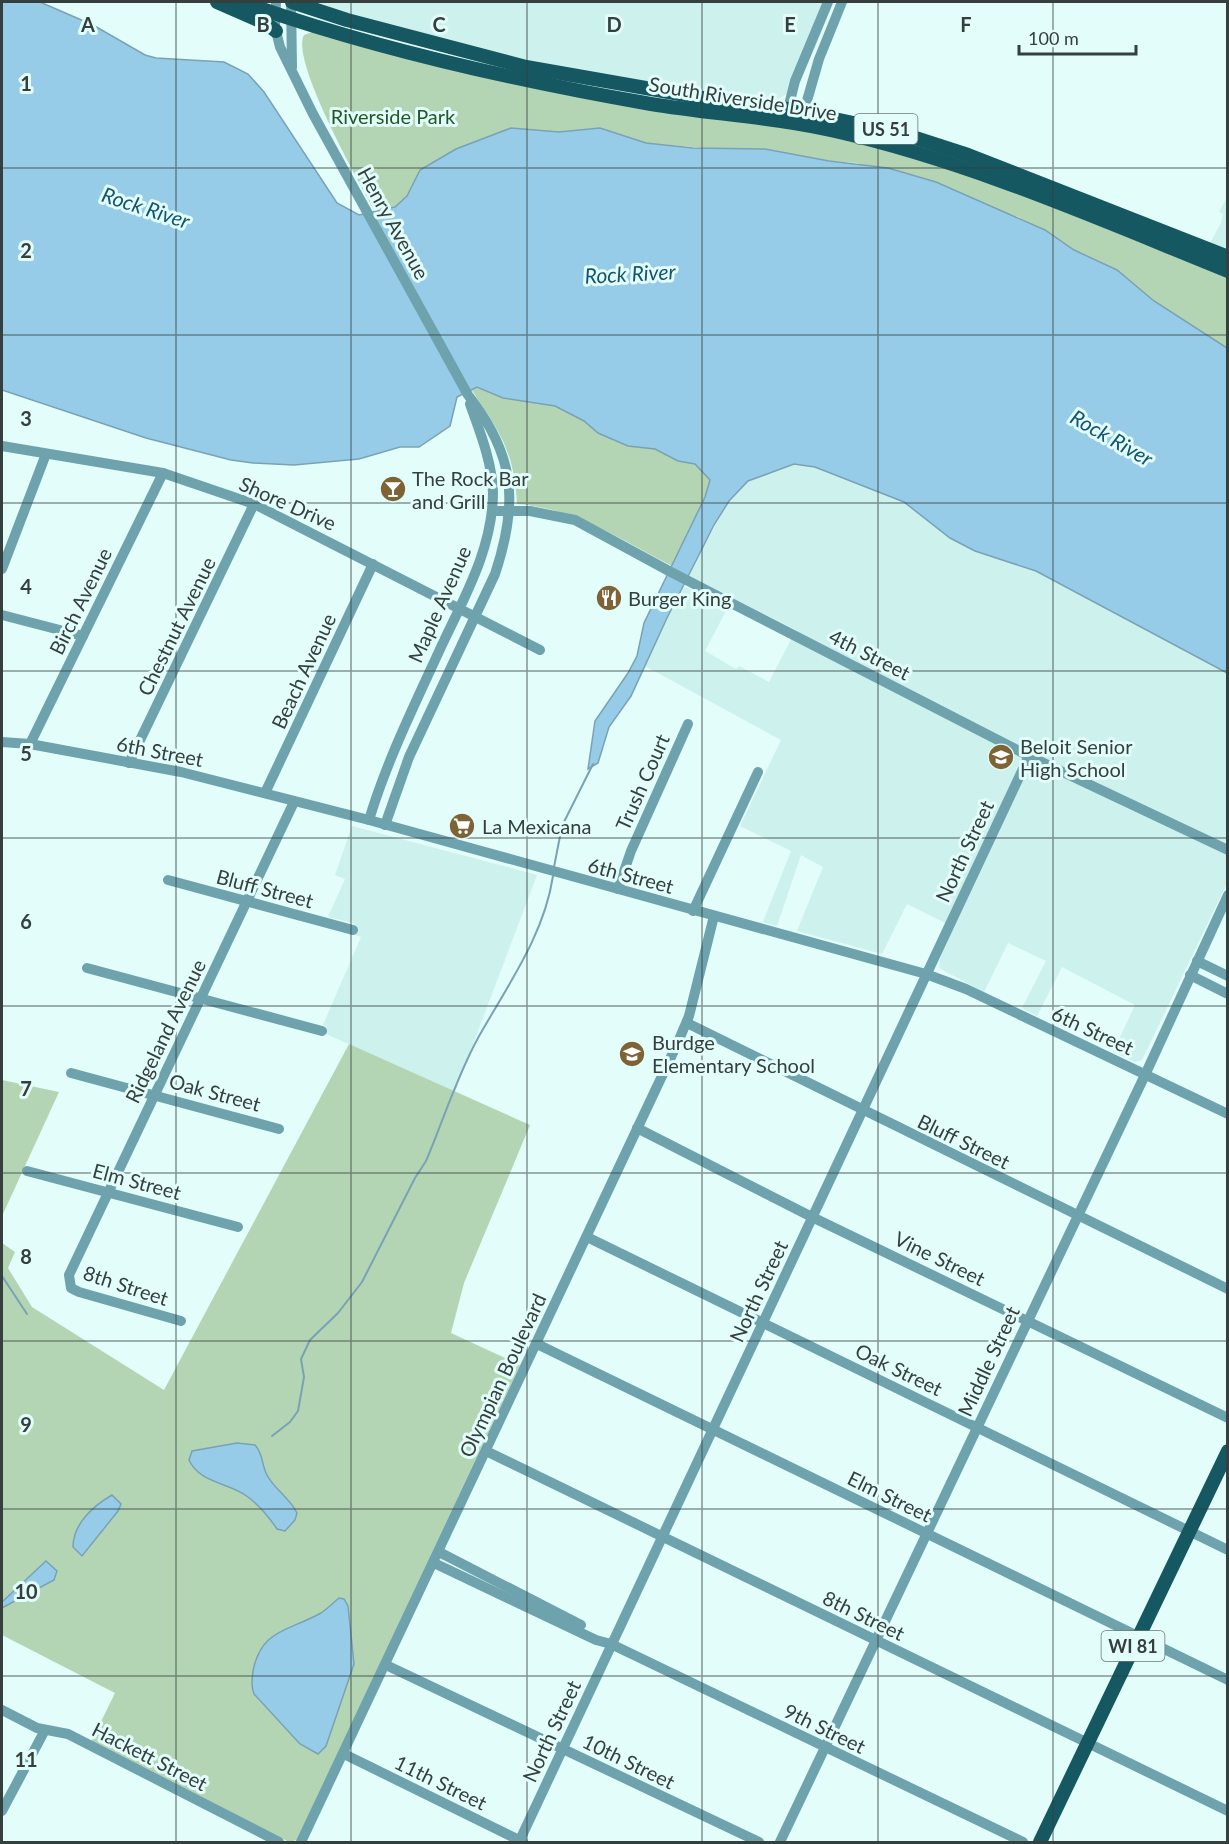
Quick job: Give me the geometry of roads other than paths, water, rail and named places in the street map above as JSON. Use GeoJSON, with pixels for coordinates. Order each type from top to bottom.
{"type":"FeatureCollection","features":[{"type":"Feature","properties":{"kind":"main road"},"geometry":{"type":"LineString","coordinates":[[217,2],[265,23],[276,31]]}},
{"type":"Feature","properties":{"kind":"main road","name":"South Riverside Drive"},"geometry":{"type":"LineString","coordinates":[[242,2],[275,8],[292,20],[420,56],[649,104],[786,116],[882,128],[968,154],[1227,257]]}},
{"type":"Feature","properties":{"kind":"main road","name":"South Riverside Drive"},"geometry":{"type":"LineString","coordinates":[[292,2],[347,20],[526,67],[682,94],[786,116]]}},
{"type":"Feature","properties":{"kind":"main road","name":"South Riverside Drive"},"geometry":{"type":"LineString","coordinates":[[802,118],[977,172],[1227,271]]}},
{"type":"Feature","properties":{"kind":"main road","name":"WI 81"},"geometry":{"type":"LineString","coordinates":[[1040,1842],[1227,1451]]}},
{"type":"Feature","properties":{"kind":"street","name":"Henry Avenue"},"geometry":{"type":"LineString","coordinates":[[292,2],[292,68]]}},
{"type":"Feature","properties":{"kind":"street"},"geometry":{"type":"LineString","coordinates":[[786,116],[795,81],[828,2]]}},
{"type":"Feature","properties":{"kind":"street"},"geometry":{"type":"LineString","coordinates":[[802,118],[819,59],[842,2]]}},
{"type":"Feature","properties":{"kind":"street","name":"Henry Avenue"},"geometry":{"type":"LineString","coordinates":[[275,8],[276,31],[313,114],[468,395]]}},
{"type":"Feature","properties":{"kind":"street","name":"Maple Avenue"},"geometry":{"type":"LineString","coordinates":[[369,820],[392,753],[482,557],[492,511],[493,490],[488,458],[468,395]]}},
{"type":"Feature","properties":{"kind":"street","name":"Maple Avenue"},"geometry":{"type":"LineString","coordinates":[[385,825],[405,766],[501,556],[508,512],[510,479],[497,436],[468,395]]}},
{"type":"Feature","properties":{"kind":"street","name":"Shore Drive"},"geometry":{"type":"LineString","coordinates":[[2,446],[164,473],[254,504],[540,650]]}},
{"type":"Feature","properties":{"kind":"street"},"geometry":{"type":"LineString","coordinates":[[2,569],[46,454]]}},
{"type":"Feature","properties":{"kind":"street","name":"Birch Avenue"},"geometry":{"type":"LineString","coordinates":[[30,744],[164,473]]}},
{"type":"Feature","properties":{"kind":"street","name":"Chestnut Avenue"},"geometry":{"type":"LineString","coordinates":[[129,763],[254,504]]}},
{"type":"Feature","properties":{"kind":"street","name":"4th Street"},"geometry":{"type":"LineString","coordinates":[[492,511],[530,511],[575,520],[669,571],[1029,756],[1227,850]]}},
{"type":"Feature","properties":{"kind":"street","name":"Beach Avenue"},"geometry":{"type":"LineString","coordinates":[[265,793],[373,564]]}},
{"type":"Feature","properties":{"kind":"street"},"geometry":{"type":"LineString","coordinates":[[2,615],[83,636]]}},
{"type":"Feature","properties":{"kind":"street","name":"Trush Court"},"geometry":{"type":"LineString","coordinates":[[618,889],[631,851],[688,724]]}},
{"type":"Feature","properties":{"kind":"street","name":"6th Street"},"geometry":{"type":"LineString","coordinates":[[2,742],[30,744],[181,772],[265,793],[926,974],[966,989],[1227,1114]]}},
{"type":"Feature","properties":{"kind":"street","name":"North Street"},"geometry":{"type":"LineString","coordinates":[[521,1842],[562,1748],[1029,756]]}},
{"type":"Feature","properties":{"kind":"street"},"geometry":{"type":"LineString","coordinates":[[693,910],[758,772]]}},
{"type":"Feature","properties":{"kind":"street","name":"Ridgeland Avenue"},"geometry":{"type":"LineString","coordinates":[[69,1275],[294,802]]}},
{"type":"Feature","properties":{"kind":"street","name":"Bluff Street"},"geometry":{"type":"LineString","coordinates":[[168,880],[353,930]]}},
{"type":"Feature","properties":{"kind":"street","name":"Middle Street"},"geometry":{"type":"LineString","coordinates":[[780,1842],[1145,1075],[1227,895]]}},
{"type":"Feature","properties":{"kind":"street","name":"Olympian Boulevard"},"geometry":{"type":"LineString","coordinates":[[301,1842],[687,1023],[714,916]]}},
{"type":"Feature","properties":{"kind":"street"},"geometry":{"type":"LineString","coordinates":[[1197,961],[1227,976]]}},
{"type":"Feature","properties":{"kind":"street"},"geometry":{"type":"LineString","coordinates":[[87,968],[322,1030]]}},
{"type":"Feature","properties":{"kind":"street"},"geometry":{"type":"LineString","coordinates":[[1190,975],[1227,994]]}},
{"type":"Feature","properties":{"kind":"street","name":"Bluff Street"},"geometry":{"type":"LineString","coordinates":[[687,1023],[1227,1289]]}},
{"type":"Feature","properties":{"kind":"street","name":"Oak Street"},"geometry":{"type":"LineString","coordinates":[[71,1073],[279,1129]]}},
{"type":"Feature","properties":{"kind":"street","name":"Vine Street"},"geometry":{"type":"LineString","coordinates":[[637,1128],[812,1217],[1227,1418]]}},
{"type":"Feature","properties":{"kind":"street","name":"Elm Street"},"geometry":{"type":"LineString","coordinates":[[27,1171],[238,1227]]}},
{"type":"Feature","properties":{"kind":"street","name":"Oak Street"},"geometry":{"type":"LineString","coordinates":[[587,1237],[1227,1550]]}},
{"type":"Feature","properties":{"kind":"street","name":"8th Street"},"geometry":{"type":"LineString","coordinates":[[69,1275],[71,1288],[79,1292],[181,1321]]}},
{"type":"Feature","properties":{"kind":"street","name":"Elm Street"},"geometry":{"type":"LineString","coordinates":[[537,1344],[1227,1680]]}},
{"type":"Feature","properties":{"kind":"street","name":"8th Street"},"geometry":{"type":"LineString","coordinates":[[486,1451],[1227,1811]]}},
{"type":"Feature","properties":{"kind":"street","name":"9th Street"},"geometry":{"type":"LineString","coordinates":[[439,1552],[599,1634],[612,1644],[1023,1842]]}},
{"type":"Feature","properties":{"kind":"street","name":"9th Street"},"geometry":{"type":"LineString","coordinates":[[434,1563],[596,1640],[612,1644]]}},
{"type":"Feature","properties":{"kind":"street","name":"10th Street"},"geometry":{"type":"LineString","coordinates":[[386,1665],[759,1842]]}},
{"type":"Feature","properties":{"kind":"street","name":"Hackett Street"},"geometry":{"type":"LineString","coordinates":[[2,1710],[45,1730],[68,1734],[279,1842]]}},
{"type":"Feature","properties":{"kind":"street"},"geometry":{"type":"LineString","coordinates":[[2,1811],[45,1730]]}},
{"type":"Feature","properties":{"kind":"street","name":"11th Street"},"geometry":{"type":"LineString","coordinates":[[344,1754],[521,1842]]}},
{"type":"Feature","properties":{"kind":"water","name":"Rock River"},"geometry":{"type":"Polygon","coordinates":[[[2,2],[40,2],[93,25],[145,55],[156,58],[224,62],[248,74],[264,92],[337,203],[359,215],[395,207],[407,196],[420,170],[456,149],[511,128],[559,132],[600,128],[646,143],[693,148],[765,149],[829,161],[888,168],[936,182],[1045,230],[1074,250],[1117,270],[1154,301],[1227,348],[1227,673],[1036,571],[975,551],[950,538],[904,502],[815,467],[794,464],[748,481],[729,501],[714,525],[667,618],[631,696],[609,727],[598,763],[588,769],[595,721],[637,656],[644,623],[705,497],[710,480],[695,464],[678,461],[655,449],[628,446],[598,433],[584,421],[555,406],[503,398],[477,387],[457,397],[450,426],[419,447],[400,447],[359,459],[294,465],[231,460],[146,438],[2,390],[2,2]]]}},
{"type":"Feature","properties":{"kind":"water"},"geometry":{"type":"Polygon","coordinates":[[[237,1443],[255,1445],[260,1452],[270,1480],[297,1513],[295,1520],[285,1531],[277,1529],[248,1497],[200,1474],[189,1460],[192,1451],[237,1443]]]}},
{"type":"Feature","properties":{"kind":"water"},"geometry":{"type":"Polygon","coordinates":[[[112,1495],[121,1504],[118,1511],[82,1556],[73,1547],[76,1531],[91,1510],[112,1495]]]}},
{"type":"Feature","properties":{"kind":"water"},"geometry":{"type":"Polygon","coordinates":[[[46,1561],[57,1571],[54,1580],[2,1608],[2,1602],[46,1561]]]}},
{"type":"Feature","properties":{"kind":"water"},"geometry":{"type":"Polygon","coordinates":[[[339,1598],[344,1599],[348,1606],[354,1664],[326,1746],[318,1754],[300,1744],[254,1694],[253,1671],[262,1647],[270,1639],[321,1613],[339,1598]]]}},
{"type":"Feature","properties":{"kind":"waterway"},"geometry":{"type":"LineString","coordinates":[[554,867],[562,826],[593,764]]}},
{"type":"Feature","properties":{"kind":"waterway"},"geometry":{"type":"LineString","coordinates":[[272,1436],[290,1422],[298,1411],[304,1377],[301,1359],[310,1340],[338,1313],[362,1282],[426,1161],[470,1053],[533,940],[542,919],[553,876]]}},
{"type":"Feature","properties":{"kind":"waterway"},"geometry":{"type":"LineString","coordinates":[[2,1276],[27,1314]]}},
{"type":"Feature","properties":{"kind":"place","name":"The Rock Bar and Grill"},"geometry":{"type":"Point","coordinates":[393,489]}},
{"type":"Feature","properties":{"kind":"place","name":"Burger King"},"geometry":{"type":"Point","coordinates":[609,598]}},
{"type":"Feature","properties":{"kind":"place","name":"Beloit Senior High School"},"geometry":{"type":"Point","coordinates":[1001,757]}},
{"type":"Feature","properties":{"kind":"place","name":"La Mexicana"},"geometry":{"type":"Point","coordinates":[462,826]}},
{"type":"Feature","properties":{"kind":"place","name":"Burdge Elementary School"},"geometry":{"type":"Point","coordinates":[632,1054]}},
{"type":"Feature","properties":{"kind":"park label","name":"Riverside Park"},"geometry":{"type":"Point","coordinates":[393,116]}}]}
